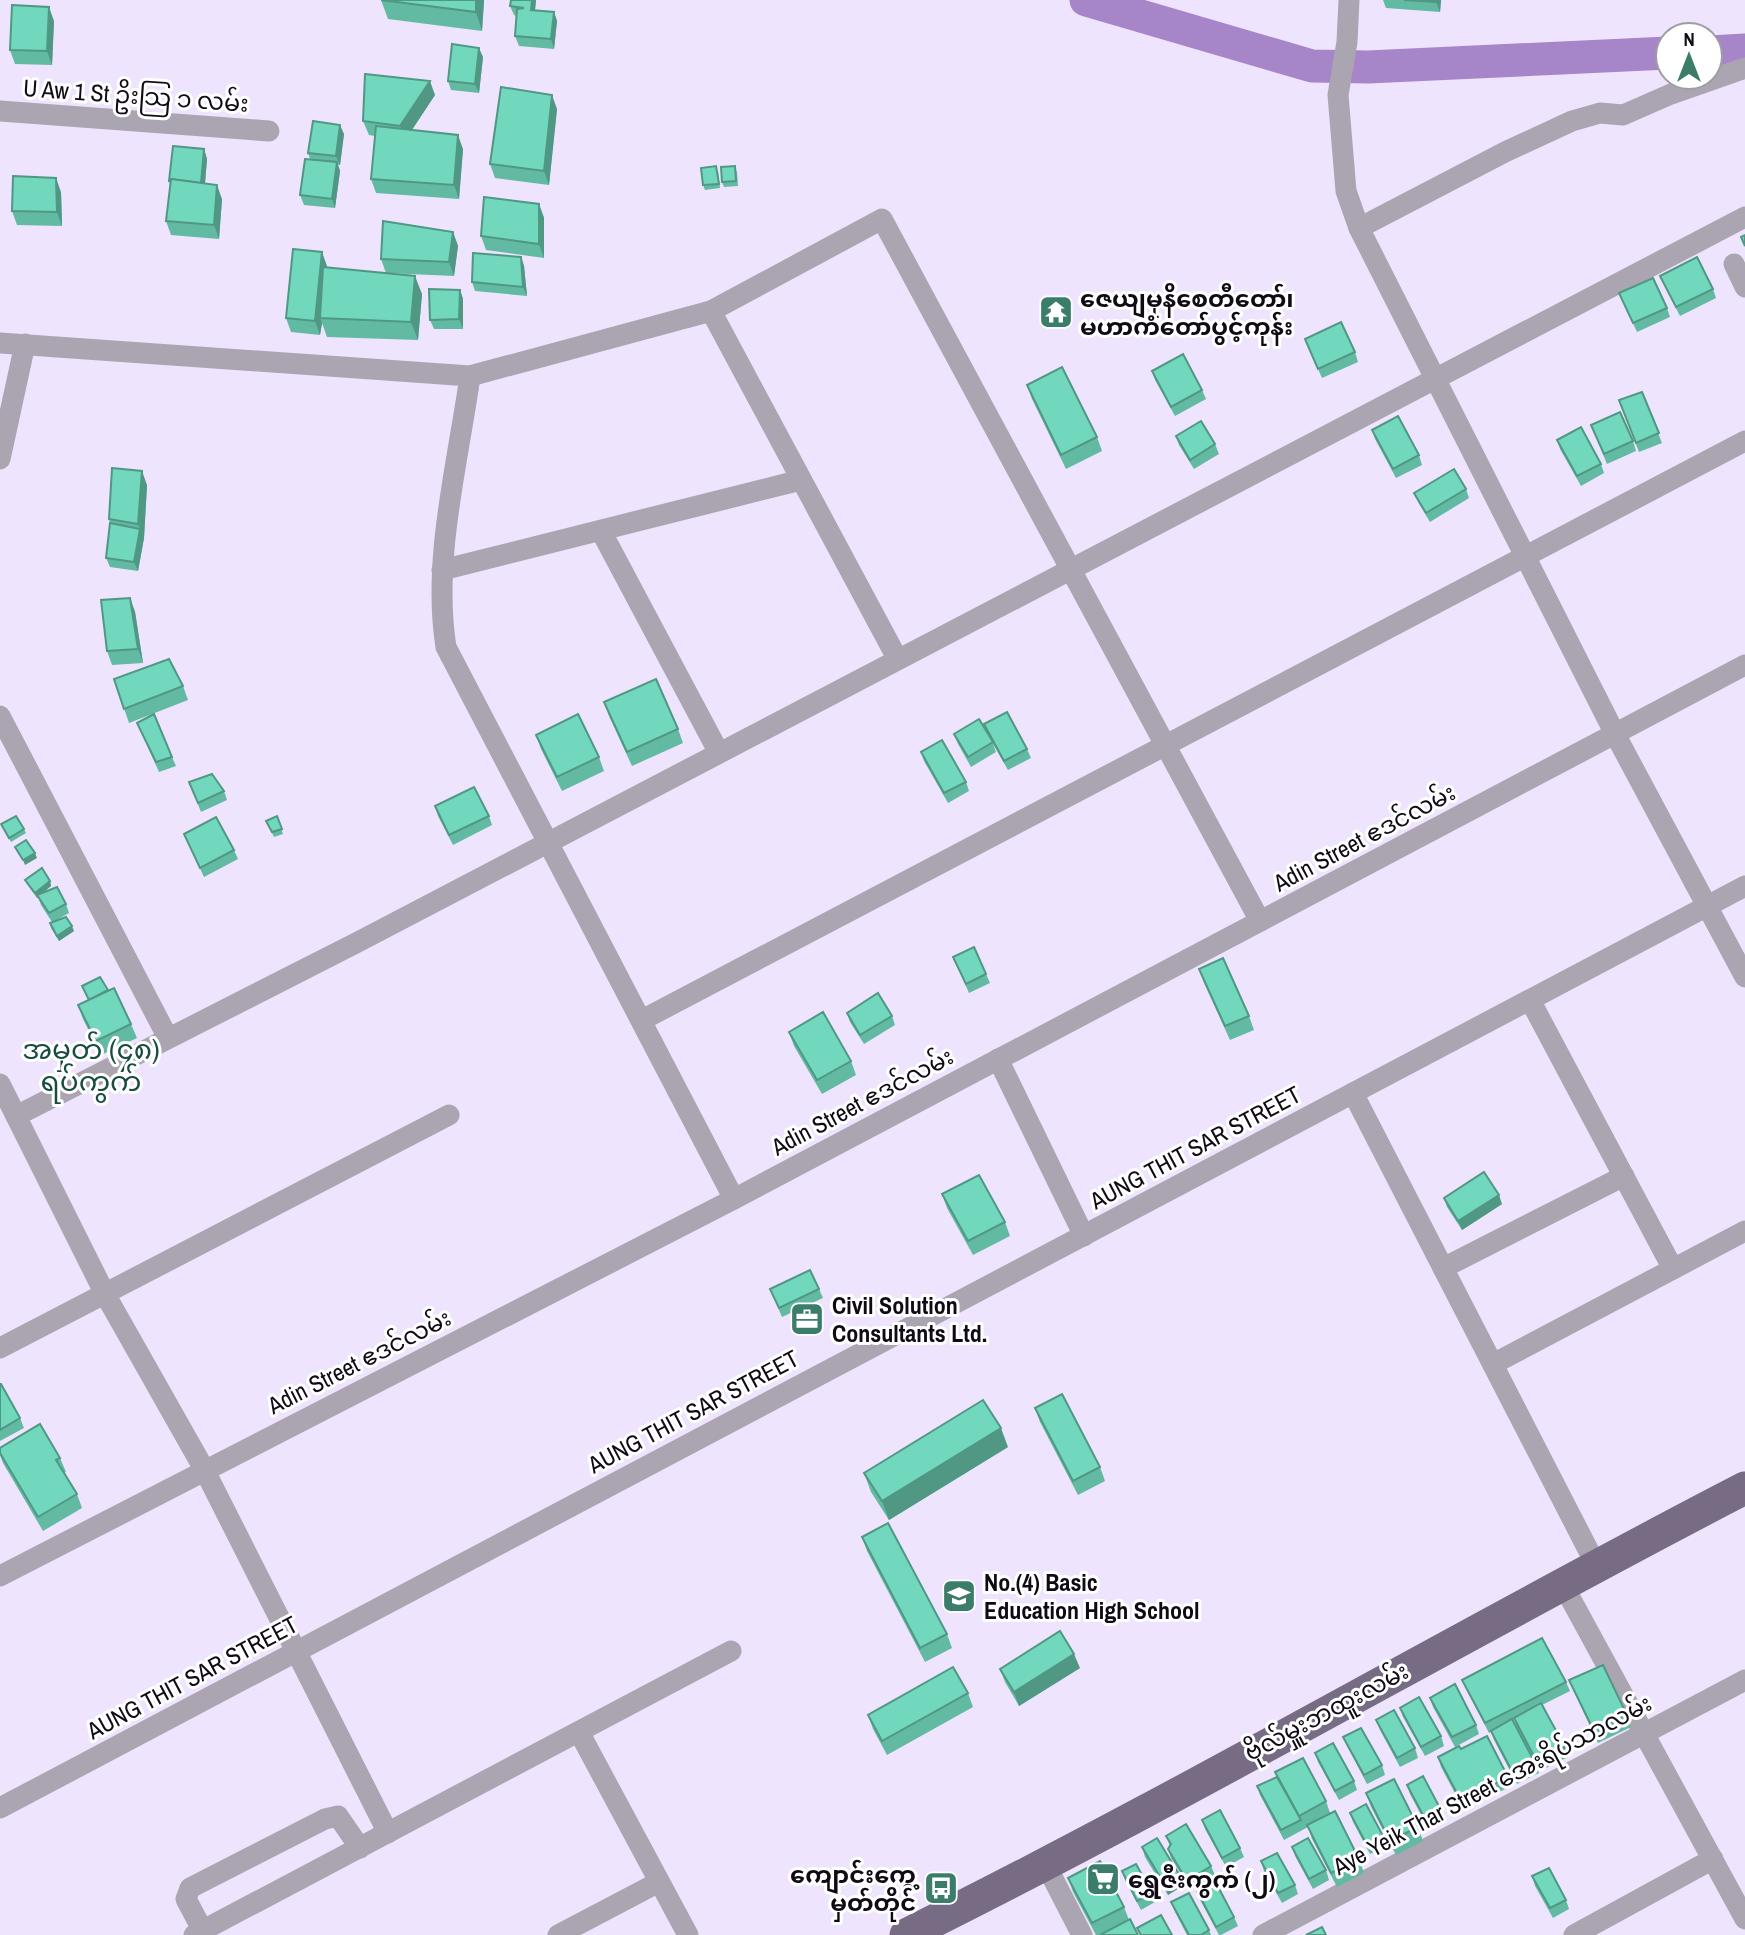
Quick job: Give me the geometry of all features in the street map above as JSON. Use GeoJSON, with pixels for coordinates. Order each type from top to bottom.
{"type":"FeatureCollection","features":[{"type":"Feature","properties":{"kind":"main road","name":"ဗိုလ်မှူးဘထူးလမ်း"},"geometry":{"type":"LineString","coordinates":[[906,1935],[1046,1866],[1562,1583],[1745,1488]]}},
{"type":"Feature","properties":{"kind":"street"},"geometry":{"type":"LineString","coordinates":[[1349,0],[1347,43],[1338,95],[1346,191],[1359,228],[1615,734],[1745,977]]}},
{"type":"Feature","properties":{"kind":"street"},"geometry":{"type":"LineString","coordinates":[[1359,228],[1505,152],[1572,121],[1600,113],[1623,115],[1671,94],[1745,68]]}},
{"type":"Feature","properties":{"kind":"street","name":"U Aw 1 St ဥိးသြ ၁ လမ်း"},"geometry":{"type":"LineString","coordinates":[[0,111],[269,131]]}},
{"type":"Feature","properties":{"kind":"street"},"geometry":{"type":"LineString","coordinates":[[16,1116],[1073,569],[1745,217]]}},
{"type":"Feature","properties":{"kind":"street"},"geometry":{"type":"LineString","coordinates":[[0,343],[470,376],[711,312],[882,219],[1073,569],[1260,921]]}},
{"type":"Feature","properties":{"kind":"street"},"geometry":{"type":"LineString","coordinates":[[1734,264],[1745,287]]}},
{"type":"Feature","properties":{"kind":"street"},"geometry":{"type":"LineString","coordinates":[[711,312],[897,658]]}},
{"type":"Feature","properties":{"kind":"street"},"geometry":{"type":"LineString","coordinates":[[0,459],[25,344]]}},
{"type":"Feature","properties":{"kind":"street"},"geometry":{"type":"LineString","coordinates":[[470,376],[442,570],[440,608],[446,647],[550,840],[734,1199]]}},
{"type":"Feature","properties":{"kind":"street"},"geometry":{"type":"LineString","coordinates":[[642,1020],[1745,441]]}},
{"type":"Feature","properties":{"kind":"street"},"geometry":{"type":"LineString","coordinates":[[442,570],[801,480]]}},
{"type":"Feature","properties":{"kind":"street"},"geometry":{"type":"LineString","coordinates":[[601,531],[718,751]]}},
{"type":"Feature","properties":{"kind":"street","name":"Adin Street ဧဒင်လမ်း"},"geometry":{"type":"LineString","coordinates":[[0,1576],[734,1199],[1745,665]]}},
{"type":"Feature","properties":{"kind":"street"},"geometry":{"type":"LineString","coordinates":[[0,716],[168,1038]]}},
{"type":"Feature","properties":{"kind":"street","name":"AUNG THIT SAR STREET"},"geometry":{"type":"LineString","coordinates":[[0,1808],[1745,886]]}},
{"type":"Feature","properties":{"kind":"street"},"geometry":{"type":"LineString","coordinates":[[1531,1000],[1673,1269]]}},
{"type":"Feature","properties":{"kind":"street"},"geometry":{"type":"LineString","coordinates":[[998,1059],[1084,1236]]}},
{"type":"Feature","properties":{"kind":"street"},"geometry":{"type":"LineString","coordinates":[[0,1084],[105,1294],[204,1469],[387,1833]]}},
{"type":"Feature","properties":{"kind":"street"},"geometry":{"type":"LineString","coordinates":[[1353,1093],[1596,1565]]}},
{"type":"Feature","properties":{"kind":"street"},"geometry":{"type":"LineString","coordinates":[[0,1348],[449,1115]]}},
{"type":"Feature","properties":{"kind":"street"},"geometry":{"type":"LineString","coordinates":[[1443,1268],[1624,1176]]}},
{"type":"Feature","properties":{"kind":"street"},"geometry":{"type":"LineString","coordinates":[[1493,1364],[1745,1231]]}},
{"type":"Feature","properties":{"kind":"street"},"geometry":{"type":"LineString","coordinates":[[1562,1583],[1745,1919]]}},
{"type":"Feature","properties":{"kind":"street"},"geometry":{"type":"LineString","coordinates":[[360,1848],[338,1816],[325,1819],[190,1888],[186,1899],[200,1934],[731,1651]]}},
{"type":"Feature","properties":{"kind":"street","name":"Aye Yeik Thar Street အေးရိပ်သာလမ်း"},"geometry":{"type":"LineString","coordinates":[[1263,1935],[1745,1680]]}},
{"type":"Feature","properties":{"kind":"street"},"geometry":{"type":"LineString","coordinates":[[579,1732],[688,1935]]}},
{"type":"Feature","properties":{"kind":"street"},"geometry":{"type":"LineString","coordinates":[[1574,1935],[1713,1859]]}},
{"type":"Feature","properties":{"kind":"street"},"geometry":{"type":"LineString","coordinates":[[1046,1866],[1082,1935]]}},
{"type":"Feature","properties":{"kind":"street"},"geometry":{"type":"LineString","coordinates":[[558,1935],[659,1882]]}},
{"type":"Feature","properties":{"kind":"building"},"geometry":{"type":"Polygon","coordinates":[[[381,0],[476,0],[476,12],[381,0]]]}},
{"type":"Feature","properties":{"kind":"building"},"geometry":{"type":"Polygon","coordinates":[[[511,0],[532,0],[531,10],[554,12],[551,39],[515,36],[517,9],[524,8],[510,6],[511,0]]]}},
{"type":"Feature","properties":{"kind":"building"},"geometry":{"type":"Polygon","coordinates":[[[1404,0],[1437,0],[1436,2],[1404,0]]]}},
{"type":"Feature","properties":{"kind":"building"},"geometry":{"type":"Polygon","coordinates":[[[12,5],[49,7],[47,51],[10,50],[12,5]]]}},
{"type":"Feature","properties":{"kind":"building"},"geometry":{"type":"Polygon","coordinates":[[[452,44],[479,48],[475,84],[448,81],[452,44]]]}},
{"type":"Feature","properties":{"kind":"building"},"geometry":{"type":"Polygon","coordinates":[[[365,74],[430,81],[400,126],[363,121],[365,74]]]}},
{"type":"Feature","properties":{"kind":"building"},"geometry":{"type":"Polygon","coordinates":[[[501,87],[552,95],[544,171],[490,164],[501,87]]]}},
{"type":"Feature","properties":{"kind":"building"},"geometry":{"type":"Polygon","coordinates":[[[313,121],[340,125],[336,156],[308,153],[313,121]]]}},
{"type":"Feature","properties":{"kind":"building"},"geometry":{"type":"Polygon","coordinates":[[[376,126],[458,135],[454,185],[371,179],[376,126]]]}},
{"type":"Feature","properties":{"kind":"building"},"geometry":{"type":"Polygon","coordinates":[[[173,146],[204,149],[201,183],[171,179],[169,181],[173,146]]]}},
{"type":"Feature","properties":{"kind":"building"},"geometry":{"type":"Polygon","coordinates":[[[305,159],[337,162],[332,199],[300,195],[305,159]]]}},
{"type":"Feature","properties":{"kind":"building"},"geometry":{"type":"Polygon","coordinates":[[[716,166],[719,184],[703,185],[701,168],[716,166]]]}},
{"type":"Feature","properties":{"kind":"building"},"geometry":{"type":"Polygon","coordinates":[[[735,166],[736,181],[722,182],[721,167],[735,166]]]}},
{"type":"Feature","properties":{"kind":"building"},"geometry":{"type":"Polygon","coordinates":[[[13,176],[56,178],[57,212],[12,211],[13,176]]]}},
{"type":"Feature","properties":{"kind":"building"},"geometry":{"type":"Polygon","coordinates":[[[171,179],[217,185],[214,225],[166,221],[171,179]]]}},
{"type":"Feature","properties":{"kind":"building"},"geometry":{"type":"Polygon","coordinates":[[[484,197],[539,204],[539,244],[481,236],[484,197]]]}},
{"type":"Feature","properties":{"kind":"building"},"geometry":{"type":"Polygon","coordinates":[[[383,221],[453,232],[449,262],[381,259],[383,221]]]}},
{"type":"Feature","properties":{"kind":"building"},"geometry":{"type":"Polygon","coordinates":[[[293,249],[322,252],[315,321],[286,318],[293,249]]]}},
{"type":"Feature","properties":{"kind":"building"},"geometry":{"type":"Polygon","coordinates":[[[473,253],[521,257],[523,287],[472,282],[473,253]]]}},
{"type":"Feature","properties":{"kind":"building"},"geometry":{"type":"Polygon","coordinates":[[[1697,257],[1713,289],[1676,307],[1660,276],[1697,257]]]}},
{"type":"Feature","properties":{"kind":"building"},"geometry":{"type":"Polygon","coordinates":[[[323,267],[415,276],[411,322],[320,318],[323,267]]]}},
{"type":"Feature","properties":{"kind":"building"},"geometry":{"type":"Polygon","coordinates":[[[1653,278],[1667,308],[1633,323],[1619,293],[1653,278]]]}},
{"type":"Feature","properties":{"kind":"building"},"geometry":{"type":"Polygon","coordinates":[[[429,289],[460,290],[459,319],[430,320],[429,289]]]}},
{"type":"Feature","properties":{"kind":"building"},"geometry":{"type":"Polygon","coordinates":[[[1341,322],[1355,352],[1318,369],[1305,339],[1341,322]]]}},
{"type":"Feature","properties":{"kind":"building"},"geometry":{"type":"Polygon","coordinates":[[[1183,354],[1202,390],[1171,407],[1152,371],[1183,354]]]}},
{"type":"Feature","properties":{"kind":"building"},"geometry":{"type":"Polygon","coordinates":[[[1062,367],[1097,437],[1061,455],[1027,385],[1062,367]]]}},
{"type":"Feature","properties":{"kind":"building"},"geometry":{"type":"Polygon","coordinates":[[[1642,392],[1659,433],[1636,443],[1619,400],[1642,392]]]}},
{"type":"Feature","properties":{"kind":"building"},"geometry":{"type":"Polygon","coordinates":[[[1620,412],[1633,441],[1604,454],[1591,425],[1620,412]]]}},
{"type":"Feature","properties":{"kind":"building"},"geometry":{"type":"Polygon","coordinates":[[[1398,416],[1419,455],[1393,469],[1372,430],[1398,416]]]}},
{"type":"Feature","properties":{"kind":"building"},"geometry":{"type":"Polygon","coordinates":[[[1201,421],[1215,444],[1190,460],[1176,436],[1201,421]]]}},
{"type":"Feature","properties":{"kind":"building"},"geometry":{"type":"Polygon","coordinates":[[[1581,427],[1601,464],[1577,476],[1557,440],[1581,427]]]}},
{"type":"Feature","properties":{"kind":"building"},"geometry":{"type":"Polygon","coordinates":[[[112,468],[142,471],[138,524],[109,519],[112,468]]]}},
{"type":"Feature","properties":{"kind":"building"},"geometry":{"type":"Polygon","coordinates":[[[1454,469],[1466,489],[1426,513],[1414,493],[1454,469]]]}},
{"type":"Feature","properties":{"kind":"building"},"geometry":{"type":"Polygon","coordinates":[[[110,523],[140,529],[134,562],[106,558],[110,523]]]}},
{"type":"Feature","properties":{"kind":"building"},"geometry":{"type":"Polygon","coordinates":[[[130,598],[138,649],[107,651],[101,600],[130,598]]]}},
{"type":"Feature","properties":{"kind":"building"},"geometry":{"type":"Polygon","coordinates":[[[169,659],[183,686],[124,709],[114,679],[169,659]]]}},
{"type":"Feature","properties":{"kind":"building"},"geometry":{"type":"Polygon","coordinates":[[[656,679],[678,729],[627,752],[604,702],[656,679]]]}},
{"type":"Feature","properties":{"kind":"building"},"geometry":{"type":"Polygon","coordinates":[[[1007,712],[1027,749],[1004,761],[984,724],[1007,712]]]}},
{"type":"Feature","properties":{"kind":"building"},"geometry":{"type":"Polygon","coordinates":[[[154,714],[172,757],[156,762],[137,723],[154,714]]]}},
{"type":"Feature","properties":{"kind":"building"},"geometry":{"type":"Polygon","coordinates":[[[578,714],[599,757],[557,777],[536,735],[578,714]]]}},
{"type":"Feature","properties":{"kind":"building"},"geometry":{"type":"Polygon","coordinates":[[[979,719],[993,742],[968,757],[954,734],[979,719]]]}},
{"type":"Feature","properties":{"kind":"building"},"geometry":{"type":"Polygon","coordinates":[[[942,740],[966,782],[944,793],[921,752],[942,740]]]}},
{"type":"Feature","properties":{"kind":"building"},"geometry":{"type":"Polygon","coordinates":[[[212,774],[224,791],[198,803],[189,782],[212,774]]]}},
{"type":"Feature","properties":{"kind":"building"},"geometry":{"type":"Polygon","coordinates":[[[474,787],[489,816],[449,835],[435,806],[474,787]]]}},
{"type":"Feature","properties":{"kind":"building"},"geometry":{"type":"Polygon","coordinates":[[[16,816],[24,829],[9,838],[1,824],[16,816]]]}},
{"type":"Feature","properties":{"kind":"building"},"geometry":{"type":"Polygon","coordinates":[[[277,816],[282,829],[272,832],[266,821],[277,816]]]}},
{"type":"Feature","properties":{"kind":"building"},"geometry":{"type":"Polygon","coordinates":[[[216,817],[234,850],[200,868],[184,834],[216,817]]]}},
{"type":"Feature","properties":{"kind":"building"},"geometry":{"type":"Polygon","coordinates":[[[26,840],[35,853],[23,860],[15,847],[26,840]]]}},
{"type":"Feature","properties":{"kind":"building"},"geometry":{"type":"Polygon","coordinates":[[[42,868],[50,881],[35,893],[25,880],[42,868]]]}},
{"type":"Feature","properties":{"kind":"building"},"geometry":{"type":"Polygon","coordinates":[[[57,887],[66,904],[49,913],[37,895],[57,887]]]}},
{"type":"Feature","properties":{"kind":"building"},"geometry":{"type":"Polygon","coordinates":[[[66,917],[72,926],[57,936],[50,923],[66,917]]]}},
{"type":"Feature","properties":{"kind":"building"},"geometry":{"type":"Polygon","coordinates":[[[974,947],[986,974],[966,984],[953,957],[974,947]]]}},
{"type":"Feature","properties":{"kind":"building"},"geometry":{"type":"Polygon","coordinates":[[[1223,958],[1249,1016],[1225,1026],[1199,969],[1223,958]]]}},
{"type":"Feature","properties":{"kind":"building"},"geometry":{"type":"Polygon","coordinates":[[[100,977],[108,990],[89,1000],[82,986],[100,977]]]}},
{"type":"Feature","properties":{"kind":"building"},"geometry":{"type":"Polygon","coordinates":[[[114,988],[131,1024],[96,1041],[78,1005],[114,988]]]}},
{"type":"Feature","properties":{"kind":"building"},"geometry":{"type":"Polygon","coordinates":[[[878,993],[892,1016],[860,1035],[847,1013],[878,993]]]}},
{"type":"Feature","properties":{"kind":"building"},"geometry":{"type":"Polygon","coordinates":[[[823,1012],[851,1061],[817,1080],[789,1032],[823,1012]]]}},
{"type":"Feature","properties":{"kind":"building"},"geometry":{"type":"Polygon","coordinates":[[[1484,1172],[1499,1195],[1458,1221],[1444,1198],[1484,1172]]]}},
{"type":"Feature","properties":{"kind":"building"},"geometry":{"type":"Polygon","coordinates":[[[979,1175],[1005,1222],[968,1241],[942,1194],[979,1175]]]}},
{"type":"Feature","properties":{"kind":"building"},"geometry":{"type":"Polygon","coordinates":[[[810,1270],[819,1289],[779,1308],[770,1289],[810,1270]]]}},
{"type":"Feature","properties":{"kind":"building"},"geometry":{"type":"Polygon","coordinates":[[[0,1384],[20,1418],[0,1430],[0,1384]]]}},
{"type":"Feature","properties":{"kind":"building"},"geometry":{"type":"Polygon","coordinates":[[[1062,1394],[1100,1467],[1073,1481],[1035,1408],[1062,1394]]]}},
{"type":"Feature","properties":{"kind":"building"},"geometry":{"type":"Polygon","coordinates":[[[983,1400],[1001,1428],[882,1501],[864,1473],[983,1400]]]}},
{"type":"Feature","properties":{"kind":"building"},"geometry":{"type":"Polygon","coordinates":[[[40,1424],[60,1458],[56,1460],[77,1494],[38,1517],[0,1453],[0,1448],[40,1424]]]}},
{"type":"Feature","properties":{"kind":"building"},"geometry":{"type":"Polygon","coordinates":[[[888,1523],[947,1634],[920,1648],[862,1537],[888,1523]]]}},
{"type":"Feature","properties":{"kind":"building"},"geometry":{"type":"Polygon","coordinates":[[[1060,1631],[1074,1654],[1014,1692],[1000,1669],[1060,1631]]]}},
{"type":"Feature","properties":{"kind":"building"},"geometry":{"type":"Polygon","coordinates":[[[1542,1638],[1566,1682],[1485,1723],[1462,1680],[1542,1638]]]}},
{"type":"Feature","properties":{"kind":"building"},"geometry":{"type":"Polygon","coordinates":[[[1603,1665],[1626,1713],[1593,1729],[1569,1680],[1603,1665]]]}},
{"type":"Feature","properties":{"kind":"building"},"geometry":{"type":"Polygon","coordinates":[[[953,1667],[968,1693],[882,1741],[868,1715],[953,1667]]]}},
{"type":"Feature","properties":{"kind":"building"},"geometry":{"type":"Polygon","coordinates":[[[1455,1684],[1476,1725],[1452,1737],[1430,1698],[1455,1684]]]}},
{"type":"Feature","properties":{"kind":"building"},"geometry":{"type":"Polygon","coordinates":[[[1419,1697],[1441,1736],[1421,1747],[1400,1708],[1419,1697]]]}},
{"type":"Feature","properties":{"kind":"building"},"geometry":{"type":"Polygon","coordinates":[[[1541,1703],[1565,1747],[1537,1762],[1514,1718],[1541,1703]]]}},
{"type":"Feature","properties":{"kind":"building"},"geometry":{"type":"Polygon","coordinates":[[[1394,1710],[1415,1748],[1397,1758],[1376,1720],[1394,1710]]]}},
{"type":"Feature","properties":{"kind":"building"},"geometry":{"type":"Polygon","coordinates":[[[1512,1719],[1535,1763],[1514,1775],[1491,1731],[1512,1719]]]}},
{"type":"Feature","properties":{"kind":"building"},"geometry":{"type":"Polygon","coordinates":[[[1361,1728],[1382,1765],[1364,1775],[1343,1737],[1361,1728]]]}},
{"type":"Feature","properties":{"kind":"building"},"geometry":{"type":"Polygon","coordinates":[[[1487,1736],[1508,1777],[1461,1801],[1438,1757],[1487,1736]]]}},
{"type":"Feature","properties":{"kind":"building"},"geometry":{"type":"Polygon","coordinates":[[[1333,1743],[1354,1781],[1335,1791],[1315,1753],[1333,1743]]]}},
{"type":"Feature","properties":{"kind":"building"},"geometry":{"type":"Polygon","coordinates":[[[1303,1758],[1326,1801],[1299,1816],[1275,1772],[1303,1758]]]}},
{"type":"Feature","properties":{"kind":"building"},"geometry":{"type":"Polygon","coordinates":[[[1423,1776],[1440,1808],[1424,1817],[1407,1785],[1423,1776]]]}},
{"type":"Feature","properties":{"kind":"building"},"geometry":{"type":"Polygon","coordinates":[[[1277,1777],[1301,1820],[1281,1830],[1257,1786],[1277,1777]]]}},
{"type":"Feature","properties":{"kind":"building"},"geometry":{"type":"Polygon","coordinates":[[[1394,1779],[1418,1827],[1390,1841],[1366,1793],[1394,1779]]]}},
{"type":"Feature","properties":{"kind":"building"},"geometry":{"type":"Polygon","coordinates":[[[1366,1804],[1383,1836],[1367,1845],[1350,1813],[1366,1804]]]}},
{"type":"Feature","properties":{"kind":"building"},"geometry":{"type":"Polygon","coordinates":[[[1220,1810],[1240,1848],[1222,1858],[1202,1820],[1220,1810]]]}},
{"type":"Feature","properties":{"kind":"building"},"geometry":{"type":"Polygon","coordinates":[[[1335,1811],[1359,1859],[1331,1873],[1307,1825],[1335,1811]]]}},
{"type":"Feature","properties":{"kind":"building"},"geometry":{"type":"Polygon","coordinates":[[[1186,1824],[1211,1866],[1187,1881],[1168,1849],[1171,1844],[1166,1836],[1186,1824]]]}},
{"type":"Feature","properties":{"kind":"building"},"geometry":{"type":"Polygon","coordinates":[[[1157,1838],[1180,1876],[1165,1885],[1142,1847],[1157,1838]]]}},
{"type":"Feature","properties":{"kind":"building"},"geometry":{"type":"Polygon","coordinates":[[[1308,1838],[1326,1870],[1309,1879],[1292,1847],[1308,1838]]]}},
{"type":"Feature","properties":{"kind":"building"},"geometry":{"type":"Polygon","coordinates":[[[1277,1853],[1295,1885],[1278,1893],[1261,1861],[1277,1853]]]}},
{"type":"Feature","properties":{"kind":"building"},"geometry":{"type":"Polygon","coordinates":[[[1100,1861],[1124,1907],[1092,1923],[1068,1878],[1100,1861]]]}},
{"type":"Feature","properties":{"kind":"building"},"geometry":{"type":"Polygon","coordinates":[[[1136,1864],[1152,1893],[1137,1901],[1122,1871],[1136,1864]]]}},
{"type":"Feature","properties":{"kind":"building"},"geometry":{"type":"Polygon","coordinates":[[[1549,1868],[1566,1900],[1550,1908],[1532,1876],[1549,1868]]]}},
{"type":"Feature","properties":{"kind":"building"},"geometry":{"type":"Polygon","coordinates":[[[1214,1879],[1234,1917],[1216,1927],[1196,1889],[1214,1879]]]}},
{"type":"Feature","properties":{"kind":"building"},"geometry":{"type":"Polygon","coordinates":[[[1189,1893],[1209,1930],[1201,1935],[1189,1935],[1171,1902],[1189,1893]]]}},
{"type":"Feature","properties":{"kind":"building"},"geometry":{"type":"Polygon","coordinates":[[[1161,1915],[1172,1935],[1141,1935],[1137,1928],[1161,1915]]]}},
{"type":"Feature","properties":{"kind":"building"},"geometry":{"type":"Polygon","coordinates":[[[1130,1919],[1138,1935],[1100,1935],[1130,1919]]]}},
{"type":"Feature","properties":{"kind":"building"},"geometry":{"type":"Polygon","coordinates":[[[1322,1927],[1326,1935],[1306,1935],[1322,1927]]]}},
{"type":"Feature","properties":{"kind":"waterway"},"geometry":{"type":"LineString","coordinates":[[1086,0],[1312,66],[1368,67],[1654,54]]}},
{"type":"Feature","properties":{"kind":"waterway"},"geometry":{"type":"LineString","coordinates":[[1724,51],[1745,50]]}},
{"type":"Feature","properties":{"kind":"place","name":"ဇေယျမုနိစေတီတော်၊ မဟာကံတော်ပွင့်ကုန်း"},"geometry":{"type":"Point","coordinates":[1056,312]}},
{"type":"Feature","properties":{"kind":"place","name":"Civil Solution Consultants Ltd."},"geometry":{"type":"Point","coordinates":[807,1319]}},
{"type":"Feature","properties":{"kind":"place","name":"No.(4) Basic Education High School"},"geometry":{"type":"Point","coordinates":[959,1596]}},
{"type":"Feature","properties":{"kind":"place","name":"ရွှေဇီးကွက် (၂)"},"geometry":{"type":"Point","coordinates":[1103,1879]}},
{"type":"Feature","properties":{"kind":"place","name":"ကျောင်းကွေ့ မှတ်တိုင်"},"geometry":{"type":"Point","coordinates":[941,1888]}},
{"type":"Feature","properties":{"kind":"district","name":"အမှတ် (၄၈) ရပ်ကွက်"},"geometry":{"type":"Point","coordinates":[91,1065]}}]}
